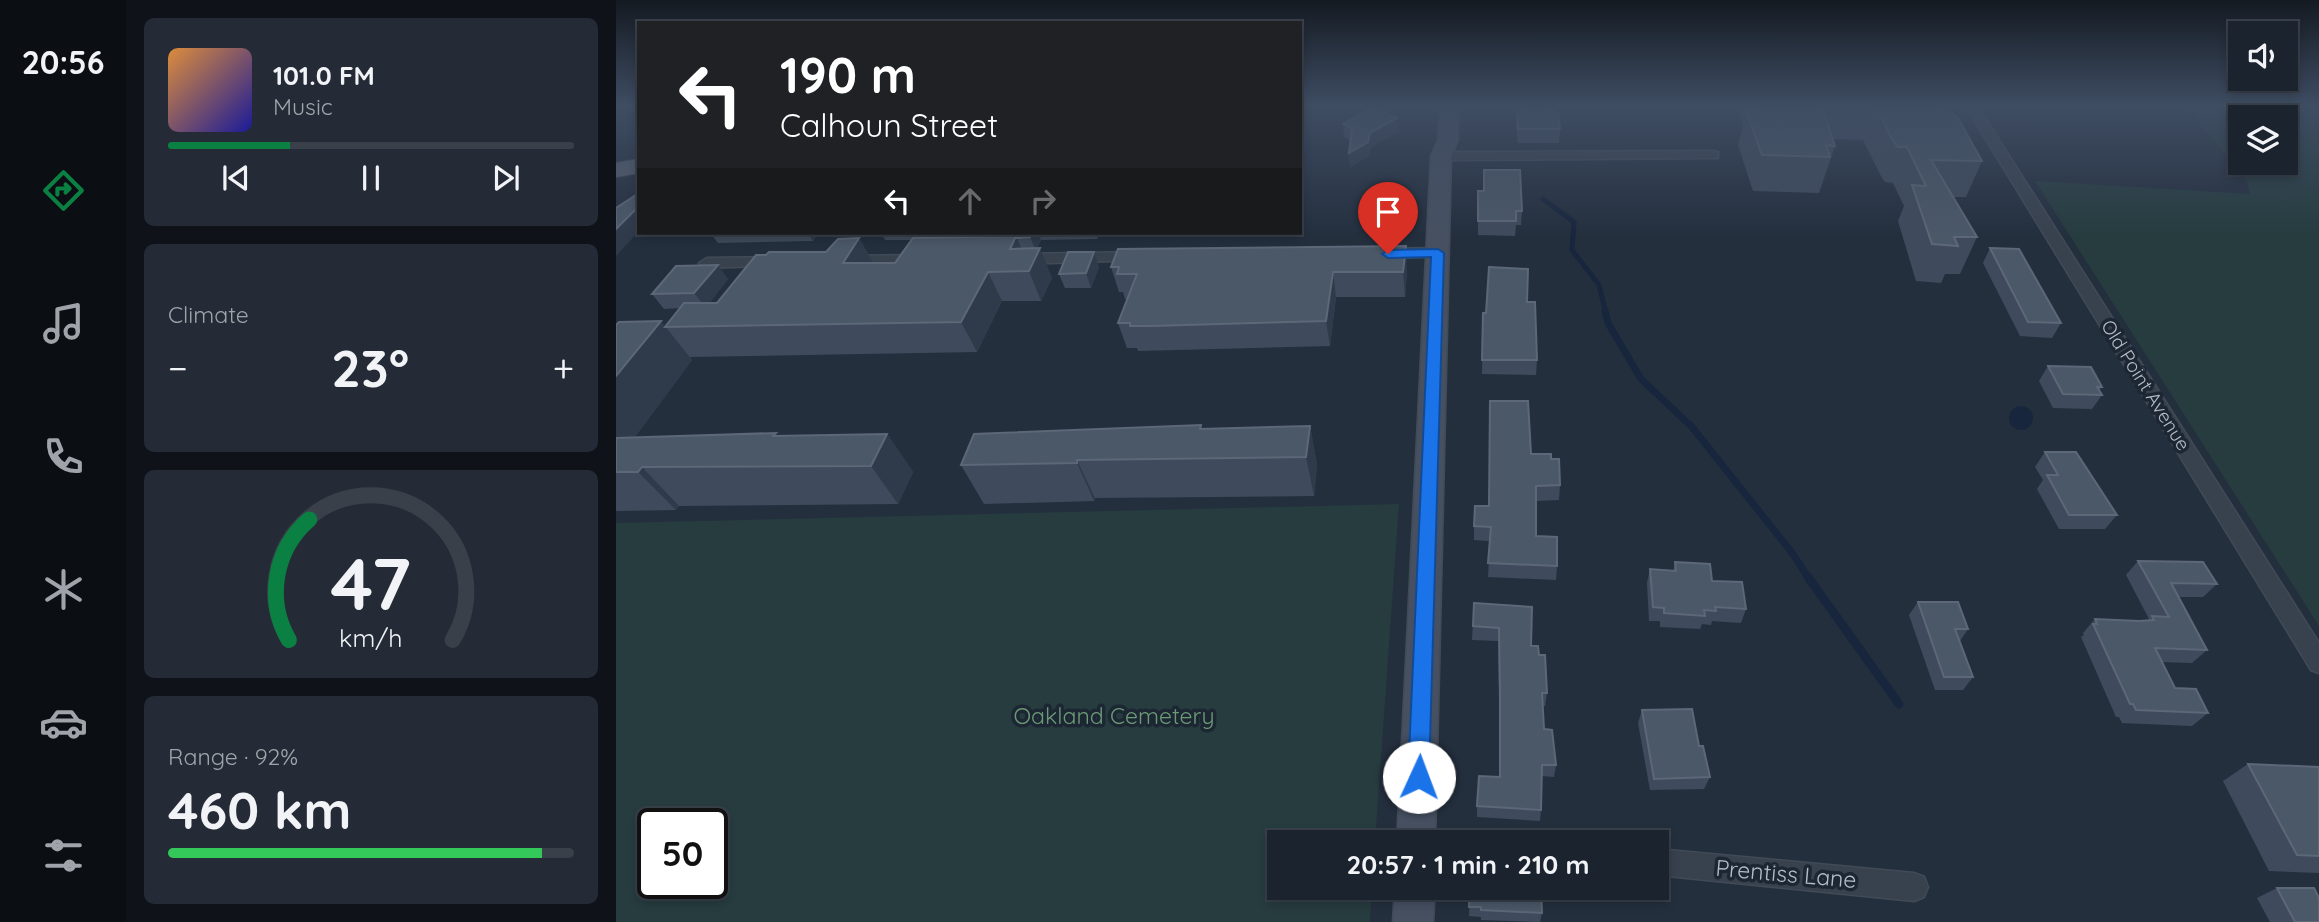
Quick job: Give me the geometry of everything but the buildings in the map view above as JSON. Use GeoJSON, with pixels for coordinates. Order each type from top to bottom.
{"type":"FeatureCollection","features":[{"type":"Feature","properties":{"kind":"main road"},"geometry":{"type":"LineString","coordinates":[[1438,150],[1441,156]]}},
{"type":"Feature","properties":{"kind":"main road"},"geometry":{"type":"LineString","coordinates":[[1416,830],[1441,156],[1444,150]]}},
{"type":"Feature","properties":{"kind":"main road"},"geometry":{"type":"LineString","coordinates":[[621,174],[637,186]]}},
{"type":"Feature","properties":{"kind":"main road"},"geometry":{"type":"LineString","coordinates":[[1413,922],[1414,900]]}},
{"type":"Feature","properties":{"kind":"street","name":"Old Point Avenue"},"geometry":{"type":"LineString","coordinates":[[1999,150],[2319,663]]}},
{"type":"Feature","properties":{"kind":"street"},"geometry":{"type":"LineString","coordinates":[[1441,156],[1713,155]]}},
{"type":"Feature","properties":{"kind":"street"},"geometry":{"type":"LineString","coordinates":[[1360,254],[1438,253]]}},
{"type":"Feature","properties":{"kind":"street"},"geometry":{"type":"LineString","coordinates":[[999,259],[1152,257]]}},
{"type":"Feature","properties":{"kind":"street"},"geometry":{"type":"LineString","coordinates":[[832,261],[943,260]]}},
{"type":"Feature","properties":{"kind":"street"},"geometry":{"type":"LineString","coordinates":[[707,262],[791,261]]}},
{"type":"Feature","properties":{"kind":"street","name":"Prentiss Lane"},"geometry":{"type":"LineString","coordinates":[[1669,863],[1914,887]]}},
{"type":"Feature","properties":{"kind":"green space"},"geometry":{"type":"Polygon","coordinates":[[[2298,150],[2319,150],[2319,626],[2035,181],[2250,194],[2243,175],[2298,175],[2298,150]]]}},
{"type":"Feature","properties":{"kind":"green space","name":"Oakland Cemetery"},"geometry":{"type":"Polygon","coordinates":[[[1399,504],[1376,830],[1267,830],[1267,900],[1371,900],[1370,922],[616,922],[616,523],[1399,504]]]}},
{"type":"Feature","properties":{"kind":"water"},"geometry":{"type":"Polygon","coordinates":[[[2016,406],[2026,406],[2033,413],[2033,423],[2026,430],[2016,430],[2009,423],[2009,413],[2016,406]]]}},
{"type":"Feature","properties":{"kind":"waterway"},"geometry":{"type":"LineString","coordinates":[[1543,199],[1574,222],[1572,250],[1599,285],[1606,313]]}},
{"type":"Feature","properties":{"kind":"waterway"},"geometry":{"type":"LineString","coordinates":[[1605,311],[1608,323],[1641,379],[1692,427],[1793,554],[1809,579]]}},
{"type":"Feature","properties":{"kind":"waterway"},"geometry":{"type":"LineString","coordinates":[[1808,577],[1899,704]]}},
{"type":"Feature","properties":{"kind":"route"},"geometry":{"type":"LineString","coordinates":[[1388,254],[1438,253],[1419,777]]}}]}
